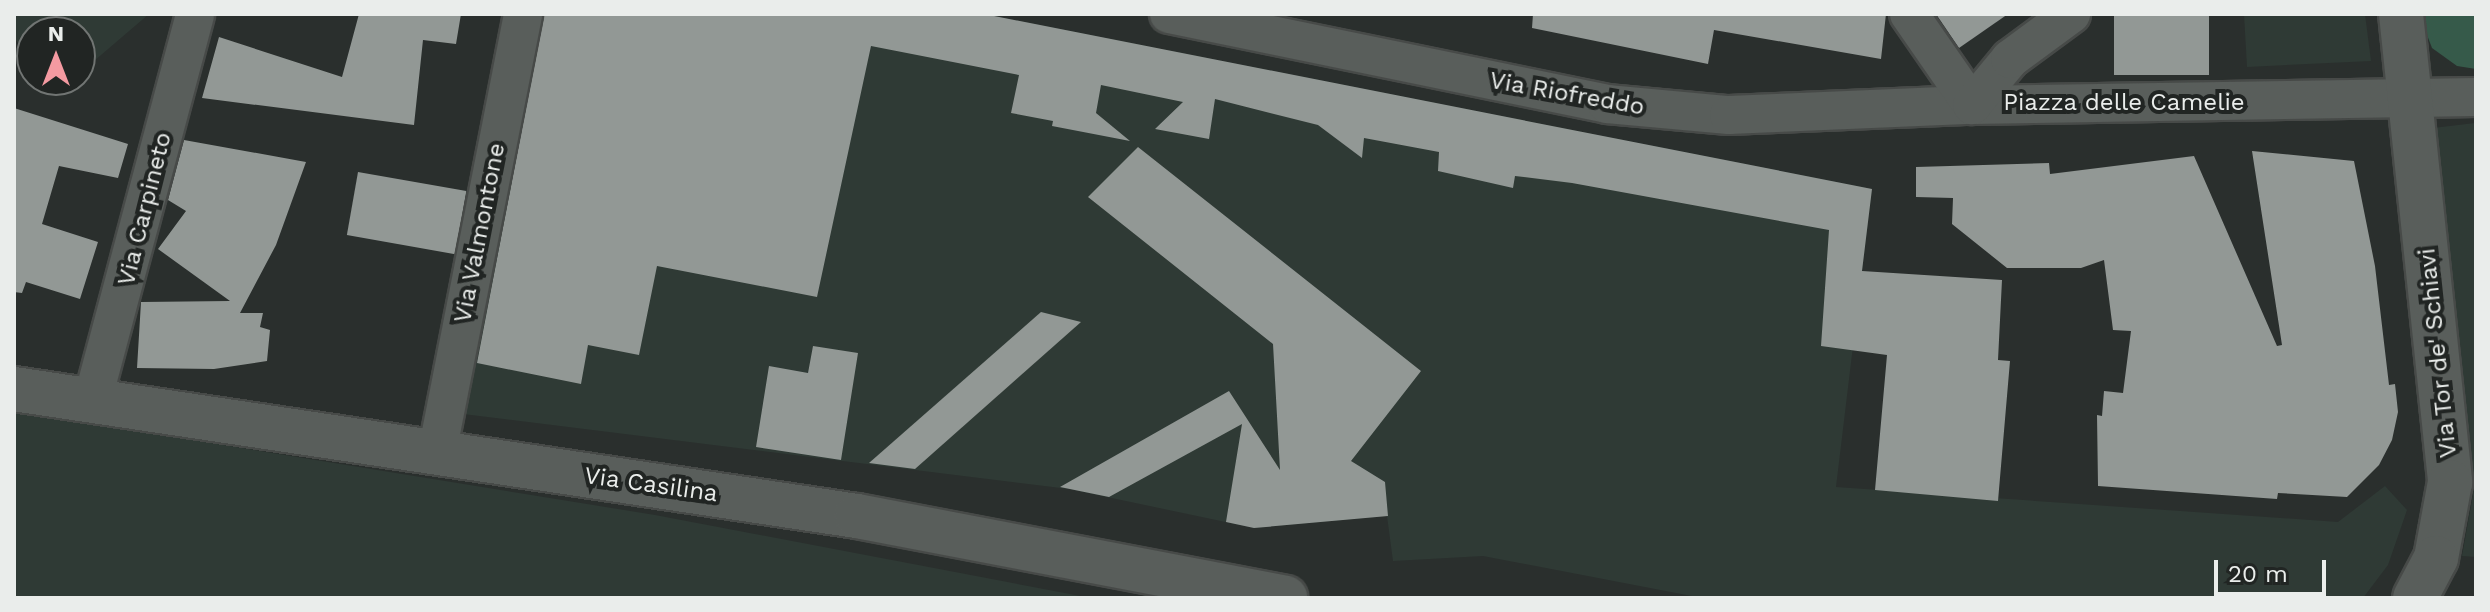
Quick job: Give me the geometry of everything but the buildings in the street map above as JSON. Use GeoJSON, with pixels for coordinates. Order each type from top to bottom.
{"type":"FeatureCollection","features":[{"type":"Feature","properties":{"kind":"main road"},"geometry":{"type":"LineString","coordinates":[[2401,14],[2412,101]]}},
{"type":"Feature","properties":{"kind":"main road","name":"Via Tor de' Schiavi"},"geometry":{"type":"LineString","coordinates":[[2412,101],[2450,482],[2442,542],[2415,598]]}},
{"type":"Feature","properties":{"kind":"main road","name":"Via Casilina"},"geometry":{"type":"LineString","coordinates":[[14,389],[857,516],[1285,598]]}},
{"type":"Feature","properties":{"kind":"street","name":"Via Carpineto"},"geometry":{"type":"LineString","coordinates":[[92,402],[195,14]]}},
{"type":"Feature","properties":{"kind":"street","name":"Via Valmontone"},"geometry":{"type":"LineString","coordinates":[[437,453],[523,14]]}},
{"type":"Feature","properties":{"kind":"street","name":"Via Riofreddo"},"geometry":{"type":"LineString","coordinates":[[1169,14],[1623,106],[1743,115],[1972,105]]}},
{"type":"Feature","properties":{"kind":"street"},"geometry":{"type":"LineString","coordinates":[[1909,14],[1972,105]]}},
{"type":"Feature","properties":{"kind":"street","name":"Piazza delle Camelie"},"geometry":{"type":"LineString","coordinates":[[1972,105],[2010,59],[2071,14]]}},
{"type":"Feature","properties":{"kind":"street","name":"Piazza delle Camelie"},"geometry":{"type":"LineString","coordinates":[[1972,105],[2412,101],[2476,97]]}},
{"type":"Feature","properties":{"kind":"shaded area"},"geometry":{"type":"Polygon","coordinates":[[[14,14],[149,14],[96,59],[96,16],[16,16],[16,40],[14,14]]]}},
{"type":"Feature","properties":{"kind":"shaded area"},"geometry":{"type":"Polygon","coordinates":[[[539,14],[984,14],[1872,189],[1836,487],[2338,522],[2385,486],[2407,510],[2388,565],[2363,598],[1702,598],[1483,556],[1393,561],[1387,516],[1254,528],[1069,489],[463,414],[539,14]]]}},
{"type":"Feature","properties":{"kind":"shaded area"},"geometry":{"type":"Polygon","coordinates":[[[2244,14],[2365,14],[2371,61],[2247,67],[2244,14]]]}},
{"type":"Feature","properties":{"kind":"shaded area"},"geometry":{"type":"Polygon","coordinates":[[[2475,123],[2476,557],[2462,556],[2474,489],[2433,128],[2475,123]]]}},
{"type":"Feature","properties":{"kind":"shaded area"},"geometry":{"type":"Polygon","coordinates":[[[14,411],[655,515],[1091,598],[14,598],[14,411]]]}},
{"type":"Feature","properties":{"kind":"green space"},"geometry":{"type":"Polygon","coordinates":[[[2419,14],[2476,14],[2476,69],[2457,66],[2432,48],[2419,14]]]}}]}
